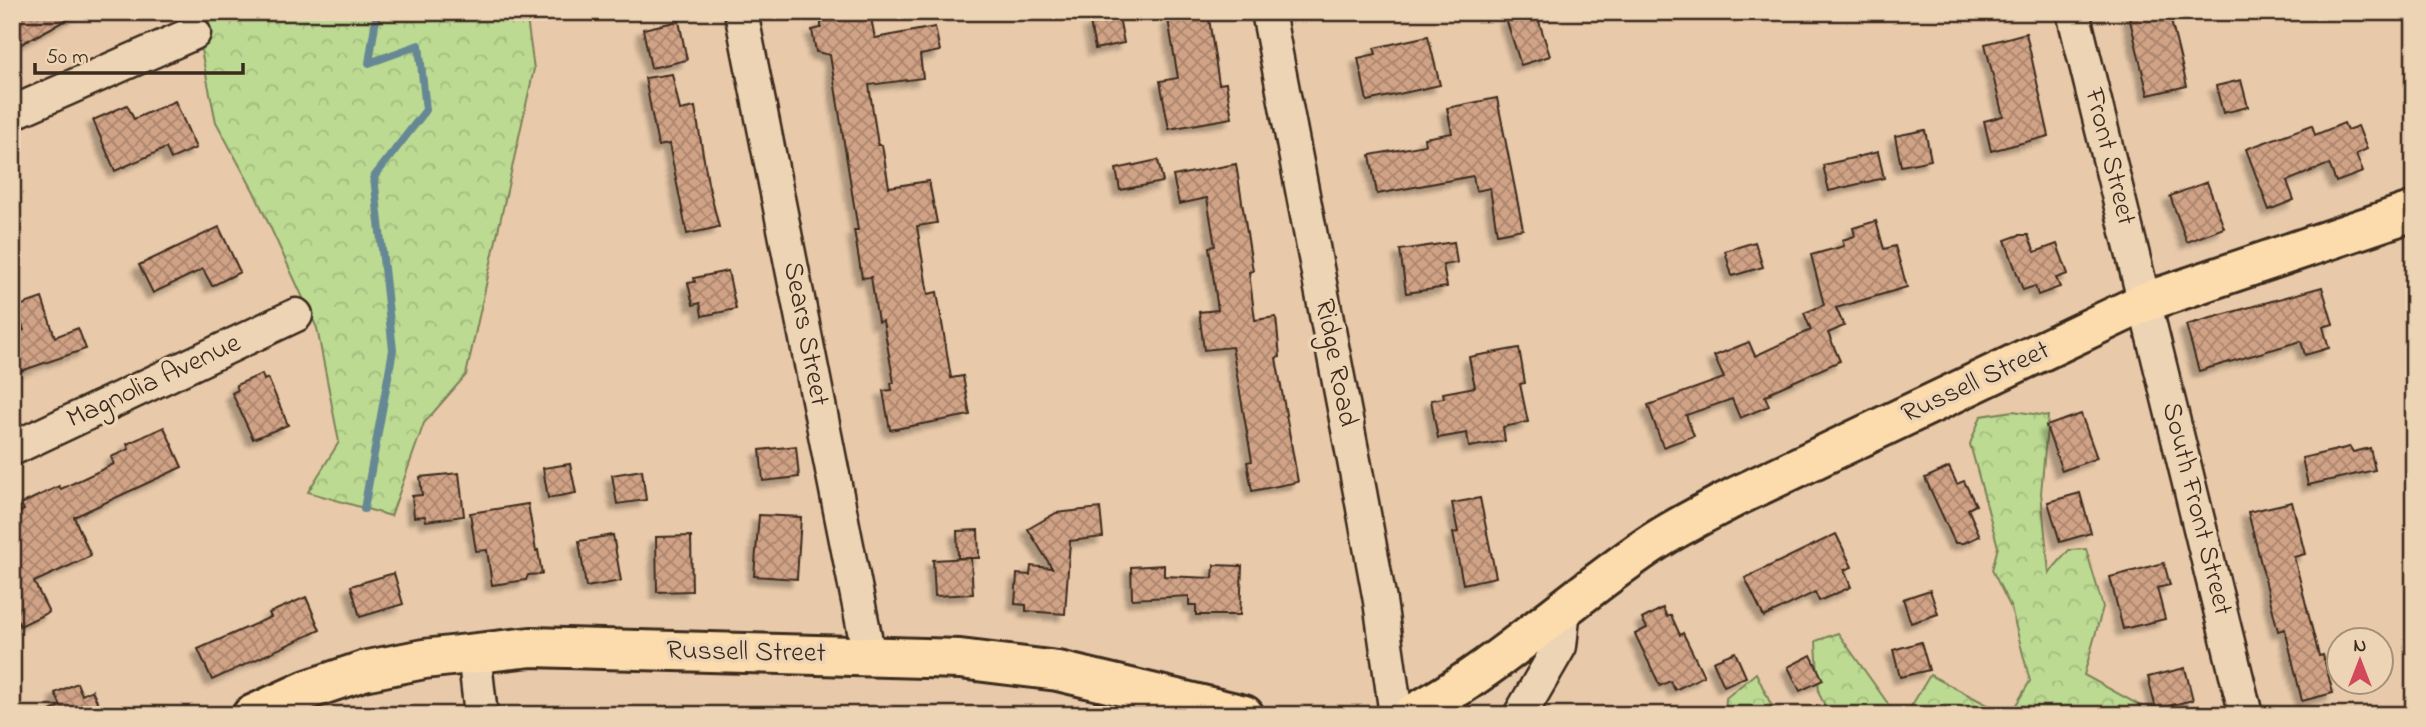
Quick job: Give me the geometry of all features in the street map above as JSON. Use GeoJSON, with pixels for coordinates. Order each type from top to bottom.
{"type":"FeatureCollection","features":[{"type":"Feature","properties":{"kind":"main road","name":"Russell Street"},"geometry":{"type":"LineString","coordinates":[[1411,715],[1482,671],[1652,543],[1695,518],[2146,302],[2414,211]]}},
{"type":"Feature","properties":{"kind":"main road","name":"Russell Street"},"geometry":{"type":"LineString","coordinates":[[253,715],[307,690],[363,671],[424,659],[531,648],[960,659],[1046,670],[1244,715]]}},
{"type":"Feature","properties":{"kind":"street","name":"Sears Street"},"geometry":{"type":"LineString","coordinates":[[741,12],[869,656]]}},
{"type":"Feature","properties":{"kind":"street","name":"Ridge Road"},"geometry":{"type":"LineString","coordinates":[[1268,12],[1365,519],[1396,715]]}},
{"type":"Feature","properties":{"kind":"street","name":"Front Street"},"geometry":{"type":"LineString","coordinates":[[2073,12],[2146,302]]}},
{"type":"Feature","properties":{"kind":"street"},"geometry":{"type":"LineString","coordinates":[[12,113],[194,33]]}},
{"type":"Feature","properties":{"kind":"street","name":"South Front Street"},"geometry":{"type":"LineString","coordinates":[[2146,302],[2246,715]]}},
{"type":"Feature","properties":{"kind":"street","name":"Magnolia Avenue"},"geometry":{"type":"LineString","coordinates":[[12,449],[296,315]]}},
{"type":"Feature","properties":{"kind":"street"},"geometry":{"type":"LineString","coordinates":[[1520,715],[1560,646],[1564,608]]}},
{"type":"Feature","properties":{"kind":"street"},"geometry":{"type":"LineString","coordinates":[[474,653],[481,715]]}},
{"type":"Feature","properties":{"kind":"green space"},"geometry":{"type":"Polygon","coordinates":[[[193,12],[526,12],[534,69],[466,375],[424,423],[391,516],[308,492],[339,442],[317,328],[254,192],[216,122],[193,12]]]}},
{"type":"Feature","properties":{"kind":"green space"},"geometry":{"type":"Polygon","coordinates":[[[2013,411],[2048,416],[2041,493],[2049,573],[2069,550],[2086,549],[2103,607],[2084,675],[2141,706],[2141,715],[2010,715],[2030,681],[2011,608],[1992,570],[1998,547],[1970,444],[1981,416],[2013,411]]]}},
{"type":"Feature","properties":{"kind":"green space"},"geometry":{"type":"Polygon","coordinates":[[[1838,633],[1896,715],[1830,715],[1819,694],[1816,641],[1838,633]]]}},
{"type":"Feature","properties":{"kind":"green space"},"geometry":{"type":"Polygon","coordinates":[[[1756,673],[1776,715],[1725,715],[1726,698],[1756,673]]]}},
{"type":"Feature","properties":{"kind":"green space"},"geometry":{"type":"Polygon","coordinates":[[[1930,675],[2007,715],[1906,715],[1930,675]]]}},
{"type":"Feature","properties":{"kind":"building"},"geometry":{"type":"Polygon","coordinates":[[[12,12],[81,12],[12,49],[12,12]]]}},
{"type":"Feature","properties":{"kind":"building"},"geometry":{"type":"Polygon","coordinates":[[[1208,12],[1219,84],[1226,83],[1232,118],[1169,129],[1160,81],[1178,78],[1168,19],[1208,12]]]}},
{"type":"Feature","properties":{"kind":"building"},"geometry":{"type":"Polygon","coordinates":[[[1536,12],[1550,56],[1521,65],[1506,19],[1536,12]]]}},
{"type":"Feature","properties":{"kind":"building"},"geometry":{"type":"Polygon","coordinates":[[[2128,12],[2169,12],[2187,86],[2148,95],[2128,12]]]}},
{"type":"Feature","properties":{"kind":"building"},"geometry":{"type":"Polygon","coordinates":[[[870,13],[875,38],[935,27],[940,51],[920,55],[923,78],[869,85],[878,145],[882,145],[889,187],[929,181],[937,223],[917,226],[928,294],[937,292],[951,378],[963,376],[970,415],[890,430],[883,391],[892,390],[891,383],[894,383],[883,321],[878,322],[871,277],[862,278],[854,230],[858,230],[830,55],[816,52],[812,30],[821,28],[821,22],[870,13]]]}},
{"type":"Feature","properties":{"kind":"building"},"geometry":{"type":"Polygon","coordinates":[[[1119,17],[1124,43],[1095,49],[1090,23],[1119,17]]]}},
{"type":"Feature","properties":{"kind":"building"},"geometry":{"type":"Polygon","coordinates":[[[679,21],[687,60],[651,68],[643,29],[679,21]]]}},
{"type":"Feature","properties":{"kind":"building"},"geometry":{"type":"Polygon","coordinates":[[[2026,33],[2049,136],[1991,151],[1984,121],[2003,116],[1985,44],[2026,33]]]}},
{"type":"Feature","properties":{"kind":"building"},"geometry":{"type":"Polygon","coordinates":[[[1428,36],[1440,85],[1367,101],[1358,58],[1376,54],[1374,48],[1428,36]]]}},
{"type":"Feature","properties":{"kind":"building"},"geometry":{"type":"Polygon","coordinates":[[[672,74],[680,110],[695,107],[708,183],[719,227],[687,234],[669,144],[658,146],[645,78],[672,74]]]}},
{"type":"Feature","properties":{"kind":"building"},"geometry":{"type":"Polygon","coordinates":[[[2241,80],[2248,107],[2223,113],[2216,86],[2241,80]]]}},
{"type":"Feature","properties":{"kind":"building"},"geometry":{"type":"Polygon","coordinates":[[[1497,98],[1523,229],[1497,234],[1490,188],[1476,191],[1473,176],[1377,194],[1370,155],[1425,145],[1424,138],[1452,133],[1447,108],[1497,98]]]}},
{"type":"Feature","properties":{"kind":"building"},"geometry":{"type":"Polygon","coordinates":[[[175,101],[196,148],[171,159],[166,148],[115,171],[93,120],[127,105],[134,119],[175,101]]]}},
{"type":"Feature","properties":{"kind":"building"},"geometry":{"type":"Polygon","coordinates":[[[2344,123],[2347,130],[2358,126],[2367,149],[2356,154],[2363,172],[2336,182],[2329,164],[2287,181],[2294,200],[2269,210],[2246,149],[2312,125],[2315,135],[2344,123]]]}},
{"type":"Feature","properties":{"kind":"building"},"geometry":{"type":"Polygon","coordinates":[[[1925,130],[1931,160],[1901,166],[1895,136],[1925,130]]]}},
{"type":"Feature","properties":{"kind":"building"},"geometry":{"type":"Polygon","coordinates":[[[1878,152],[1884,178],[1829,191],[1823,165],[1878,152]]]}},
{"type":"Feature","properties":{"kind":"building"},"geometry":{"type":"Polygon","coordinates":[[[1158,160],[1163,182],[1120,190],[1116,169],[1158,160]]]}},
{"type":"Feature","properties":{"kind":"building"},"geometry":{"type":"Polygon","coordinates":[[[1236,164],[1253,271],[1249,272],[1255,320],[1276,317],[1280,357],[1276,358],[1298,482],[1252,491],[1247,462],[1252,461],[1232,347],[1204,350],[1199,312],[1218,310],[1209,247],[1215,246],[1207,198],[1179,204],[1173,176],[1236,164]]]}},
{"type":"Feature","properties":{"kind":"building"},"geometry":{"type":"Polygon","coordinates":[[[2207,182],[2224,228],[2187,242],[2170,196],[2207,182]]]}},
{"type":"Feature","properties":{"kind":"building"},"geometry":{"type":"Polygon","coordinates":[[[1876,221],[1884,249],[1895,246],[1907,287],[1836,308],[1844,326],[1828,333],[1840,361],[1770,392],[1771,394],[1765,396],[1769,406],[1740,418],[1732,399],[1686,415],[1694,436],[1663,447],[1648,405],[1724,378],[1714,356],[1749,342],[1755,356],[1811,330],[1804,313],[1824,305],[1811,255],[1844,246],[1842,240],[1855,236],[1853,228],[1876,221]]]}},
{"type":"Feature","properties":{"kind":"building"},"geometry":{"type":"Polygon","coordinates":[[[219,227],[240,272],[212,286],[203,269],[153,293],[139,265],[219,227]]]}},
{"type":"Feature","properties":{"kind":"building"},"geometry":{"type":"Polygon","coordinates":[[[2028,235],[2035,252],[2057,244],[2068,274],[2056,278],[2060,287],[2038,295],[2035,286],[2023,290],[2005,240],[2028,235]]]}},
{"type":"Feature","properties":{"kind":"building"},"geometry":{"type":"Polygon","coordinates":[[[1454,242],[1457,263],[1443,265],[1447,287],[1406,293],[1400,250],[1454,242]]]}},
{"type":"Feature","properties":{"kind":"building"},"geometry":{"type":"Polygon","coordinates":[[[1755,242],[1763,267],[1732,276],[1725,251],[1755,242]]]}},
{"type":"Feature","properties":{"kind":"building"},"geometry":{"type":"Polygon","coordinates":[[[728,271],[736,309],[702,316],[700,303],[693,305],[688,283],[695,282],[694,278],[728,271]]]}},
{"type":"Feature","properties":{"kind":"building"},"geometry":{"type":"Polygon","coordinates":[[[2322,287],[2333,324],[2323,327],[2329,348],[2305,355],[2301,341],[2199,371],[2186,325],[2322,287]]]}},
{"type":"Feature","properties":{"kind":"building"},"geometry":{"type":"Polygon","coordinates":[[[42,298],[55,337],[78,328],[86,349],[12,374],[12,334],[24,330],[16,307],[42,298]]]}},
{"type":"Feature","properties":{"kind":"building"},"geometry":{"type":"Polygon","coordinates":[[[1519,348],[1525,383],[1520,384],[1528,422],[1503,427],[1505,441],[1469,447],[1467,433],[1438,438],[1431,400],[1444,398],[1443,393],[1475,387],[1469,357],[1519,348]]]}},
{"type":"Feature","properties":{"kind":"building"},"geometry":{"type":"Polygon","coordinates":[[[262,374],[264,380],[268,378],[288,425],[253,439],[232,393],[238,390],[236,385],[262,374]]]}},
{"type":"Feature","properties":{"kind":"building"},"geometry":{"type":"Polygon","coordinates":[[[2081,414],[2097,458],[2062,471],[2046,426],[2081,414]]]}},
{"type":"Feature","properties":{"kind":"building"},"geometry":{"type":"Polygon","coordinates":[[[164,427],[182,467],[74,517],[91,556],[34,582],[49,612],[20,626],[12,611],[12,516],[24,510],[21,504],[114,464],[111,457],[129,449],[127,444],[164,427]]]}},
{"type":"Feature","properties":{"kind":"building"},"geometry":{"type":"Polygon","coordinates":[[[796,446],[799,477],[763,481],[760,450],[796,446]]]}},
{"type":"Feature","properties":{"kind":"building"},"geometry":{"type":"Polygon","coordinates":[[[2350,447],[2353,452],[2370,448],[2375,470],[2308,485],[2302,458],[2350,447]]]}},
{"type":"Feature","properties":{"kind":"building"},"geometry":{"type":"Polygon","coordinates":[[[570,464],[576,493],[548,498],[543,468],[570,464]]]}},
{"type":"Feature","properties":{"kind":"building"},"geometry":{"type":"Polygon","coordinates":[[[1949,467],[1957,484],[1964,481],[1976,505],[1968,509],[1980,536],[1964,543],[1955,543],[1925,478],[1949,467]]]}},
{"type":"Feature","properties":{"kind":"building"},"geometry":{"type":"Polygon","coordinates":[[[642,470],[646,500],[617,504],[612,475],[642,470]]]}},
{"type":"Feature","properties":{"kind":"building"},"geometry":{"type":"Polygon","coordinates":[[[459,473],[464,516],[426,521],[425,516],[414,517],[412,496],[422,495],[420,477],[459,473]]]}},
{"type":"Feature","properties":{"kind":"building"},"geometry":{"type":"Polygon","coordinates":[[[2080,493],[2091,533],[2060,542],[2048,502],[2080,493]]]}},
{"type":"Feature","properties":{"kind":"building"},"geometry":{"type":"Polygon","coordinates":[[[1480,498],[1496,577],[1463,584],[1453,533],[1458,532],[1452,503],[1480,498]]]}},
{"type":"Feature","properties":{"kind":"building"},"geometry":{"type":"Polygon","coordinates":[[[2292,502],[2305,554],[2294,557],[2319,656],[2323,655],[2324,659],[2324,695],[2302,701],[2285,629],[2278,631],[2248,512],[2292,502]]]}},
{"type":"Feature","properties":{"kind":"building"},"geometry":{"type":"Polygon","coordinates":[[[528,504],[542,574],[528,575],[526,580],[492,585],[487,550],[476,551],[470,513],[528,504]]]}},
{"type":"Feature","properties":{"kind":"building"},"geometry":{"type":"Polygon","coordinates":[[[1100,508],[1103,537],[1070,541],[1065,614],[1026,611],[1026,605],[1015,604],[1017,574],[1030,575],[1031,566],[1052,568],[1028,529],[1056,513],[1100,508]]]}},
{"type":"Feature","properties":{"kind":"building"},"geometry":{"type":"Polygon","coordinates":[[[759,515],[801,517],[797,579],[754,576],[759,515]]]}},
{"type":"Feature","properties":{"kind":"building"},"geometry":{"type":"Polygon","coordinates":[[[978,530],[979,558],[958,558],[957,531],[978,530]]]}},
{"type":"Feature","properties":{"kind":"building"},"geometry":{"type":"Polygon","coordinates":[[[1836,534],[1852,567],[1844,570],[1851,587],[1819,601],[1815,592],[1764,617],[1745,578],[1836,534]]]}},
{"type":"Feature","properties":{"kind":"building"},"geometry":{"type":"Polygon","coordinates":[[[613,535],[621,581],[586,587],[579,541],[613,535]]]}},
{"type":"Feature","properties":{"kind":"building"},"geometry":{"type":"Polygon","coordinates":[[[691,536],[692,591],[657,592],[656,537],[691,536]]]}},
{"type":"Feature","properties":{"kind":"building"},"geometry":{"type":"Polygon","coordinates":[[[971,558],[973,594],[935,596],[933,560],[971,558]]]}},
{"type":"Feature","properties":{"kind":"building"},"geometry":{"type":"Polygon","coordinates":[[[2164,563],[2170,585],[2157,588],[2165,619],[2123,629],[2110,577],[2164,563]]]}},
{"type":"Feature","properties":{"kind":"building"},"geometry":{"type":"Polygon","coordinates":[[[1164,565],[1164,576],[1213,578],[1214,565],[1242,566],[1240,615],[1196,615],[1196,605],[1189,605],[1189,596],[1132,599],[1131,567],[1164,565]]]}},
{"type":"Feature","properties":{"kind":"building"},"geometry":{"type":"Polygon","coordinates":[[[394,573],[403,604],[360,617],[351,586],[394,573]]]}},
{"type":"Feature","properties":{"kind":"building"},"geometry":{"type":"Polygon","coordinates":[[[1930,590],[1938,614],[1911,623],[1903,599],[1930,590]]]}},
{"type":"Feature","properties":{"kind":"building"},"geometry":{"type":"Polygon","coordinates":[[[306,597],[320,630],[212,680],[198,649],[271,617],[269,613],[306,597]]]}},
{"type":"Feature","properties":{"kind":"building"},"geometry":{"type":"Polygon","coordinates":[[[1663,608],[1667,617],[1671,615],[1680,635],[1683,633],[1704,676],[1675,690],[1670,681],[1660,686],[1635,634],[1647,628],[1642,619],[1663,608]]]}},
{"type":"Feature","properties":{"kind":"building"},"geometry":{"type":"Polygon","coordinates":[[[1921,642],[1929,670],[1900,677],[1893,650],[1921,642]]]}},
{"type":"Feature","properties":{"kind":"building"},"geometry":{"type":"Polygon","coordinates":[[[1735,652],[1746,677],[1724,686],[1713,661],[1735,652]]]}},
{"type":"Feature","properties":{"kind":"building"},"geometry":{"type":"Polygon","coordinates":[[[1811,655],[1823,680],[1800,691],[1788,667],[1811,655]]]}},
{"type":"Feature","properties":{"kind":"building"},"geometry":{"type":"Polygon","coordinates":[[[2185,668],[2193,700],[2156,709],[2148,677],[2185,668]]]}},
{"type":"Feature","properties":{"kind":"building"},"geometry":{"type":"Polygon","coordinates":[[[77,683],[82,695],[92,690],[103,715],[42,715],[61,706],[55,693],[77,683]]]}},
{"type":"Feature","properties":{"kind":"waterway"},"geometry":{"type":"LineString","coordinates":[[364,509],[393,350],[374,177],[426,110],[419,45],[369,63],[377,12]]}}]}
